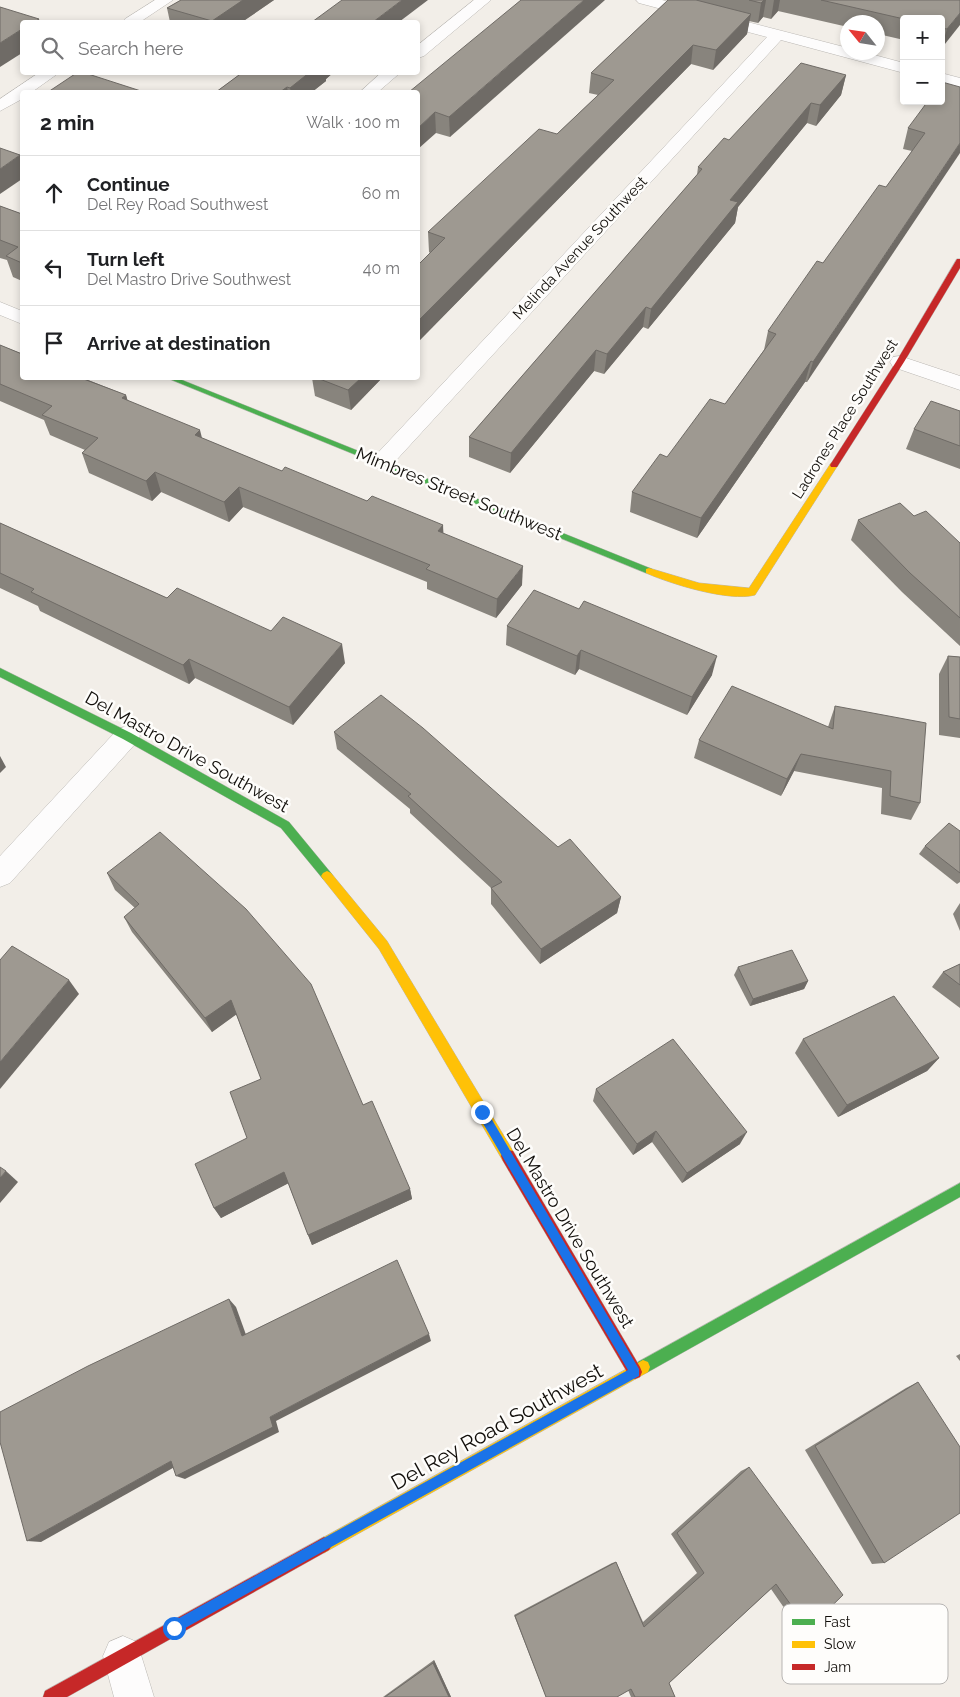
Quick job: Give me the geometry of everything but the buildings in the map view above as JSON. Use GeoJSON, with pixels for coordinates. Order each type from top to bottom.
{"type":"FeatureCollection","features":[{"type":"Feature","properties":{"kind":"street"},"geometry":{"type":"LineString","coordinates":[[133,20],[165,0]]}},
{"type":"Feature","properties":{"kind":"street"},"geometry":{"type":"LineString","coordinates":[[420,51],[483,0]]}},
{"type":"Feature","properties":{"kind":"street"},"geometry":{"type":"LineString","coordinates":[[644,0],[900,67]]}},
{"type":"Feature","properties":{"kind":"street","name":"Melinda Avenue Southwest"},"geometry":{"type":"LineString","coordinates":[[382,462],[778,35]]}},
{"type":"Feature","properties":{"kind":"street"},"geometry":{"type":"LineString","coordinates":[[24,90],[47,75]]}},
{"type":"Feature","properties":{"kind":"street"},"geometry":{"type":"LineString","coordinates":[[370,90],[389,75]]}},
{"type":"Feature","properties":{"kind":"street"},"geometry":{"type":"LineString","coordinates":[[945,79],[960,83]]}},
{"type":"Feature","properties":{"kind":"street"},"geometry":{"type":"LineString","coordinates":[[0,106],[20,93]]}},
{"type":"Feature","properties":{"kind":"street","name":"Ladrones Place Southwest"},"geometry":{"type":"LineString","coordinates":[[752,592],[900,362],[960,261]]}},
{"type":"Feature","properties":{"kind":"street"},"geometry":{"type":"LineString","coordinates":[[0,308],[20,317]]}},
{"type":"Feature","properties":{"kind":"street"},"geometry":{"type":"LineString","coordinates":[[900,362],[960,383]]}},
{"type":"Feature","properties":{"kind":"street","name":"Mimbres Street Southwest"},"geometry":{"type":"LineString","coordinates":[[176,380],[673,581],[726,592],[752,592]]}},
{"type":"Feature","properties":{"kind":"street","name":"Del Mastro Drive Southwest"},"geometry":{"type":"LineString","coordinates":[[0,672],[127,736],[285,825],[383,945],[635,1372]]}},
{"type":"Feature","properties":{"kind":"street"},"geometry":{"type":"LineString","coordinates":[[0,875],[127,736]]}},
{"type":"Feature","properties":{"kind":"street","name":"Del Rey Road Southwest"},"geometry":{"type":"LineString","coordinates":[[51,1697],[960,1190]]}},
{"type":"Feature","properties":{"kind":"street"},"geometry":{"type":"LineString","coordinates":[[123,1656],[134,1697]]}},
{"type":"Feature","properties":{"kind":"traffic: fast"},"geometry":{"type":"LineString","coordinates":[[176,380],[649,571]]}},
{"type":"Feature","properties":{"kind":"traffic: fast"},"geometry":{"type":"LineString","coordinates":[[0,672],[127,736],[285,825],[327,876]]}},
{"type":"Feature","properties":{"kind":"traffic: fast"},"geometry":{"type":"LineString","coordinates":[[643,1367],[960,1190]]}},
{"type":"Feature","properties":{"kind":"traffic: slow"},"geometry":{"type":"LineString","coordinates":[[649,571],[699,587],[725,591],[752,592],[834,465]]}},
{"type":"Feature","properties":{"kind":"traffic: slow"},"geometry":{"type":"LineString","coordinates":[[327,876],[383,945],[508,1156]]}},
{"type":"Feature","properties":{"kind":"traffic: slow"},"geometry":{"type":"LineString","coordinates":[[324,1545],[643,1367]]}},
{"type":"Feature","properties":{"kind":"traffic: jam"},"geometry":{"type":"LineString","coordinates":[[834,465],[900,362],[960,261]]}},
{"type":"Feature","properties":{"kind":"traffic: jam"},"geometry":{"type":"LineString","coordinates":[[508,1156],[635,1372]]}},
{"type":"Feature","properties":{"kind":"traffic: jam"},"geometry":{"type":"LineString","coordinates":[[51,1697],[324,1545]]}},
{"type":"Feature","properties":{"kind":"route"},"geometry":{"type":"LineString","coordinates":[[174,1628],[635,1372],[482,1112]]}}]}
